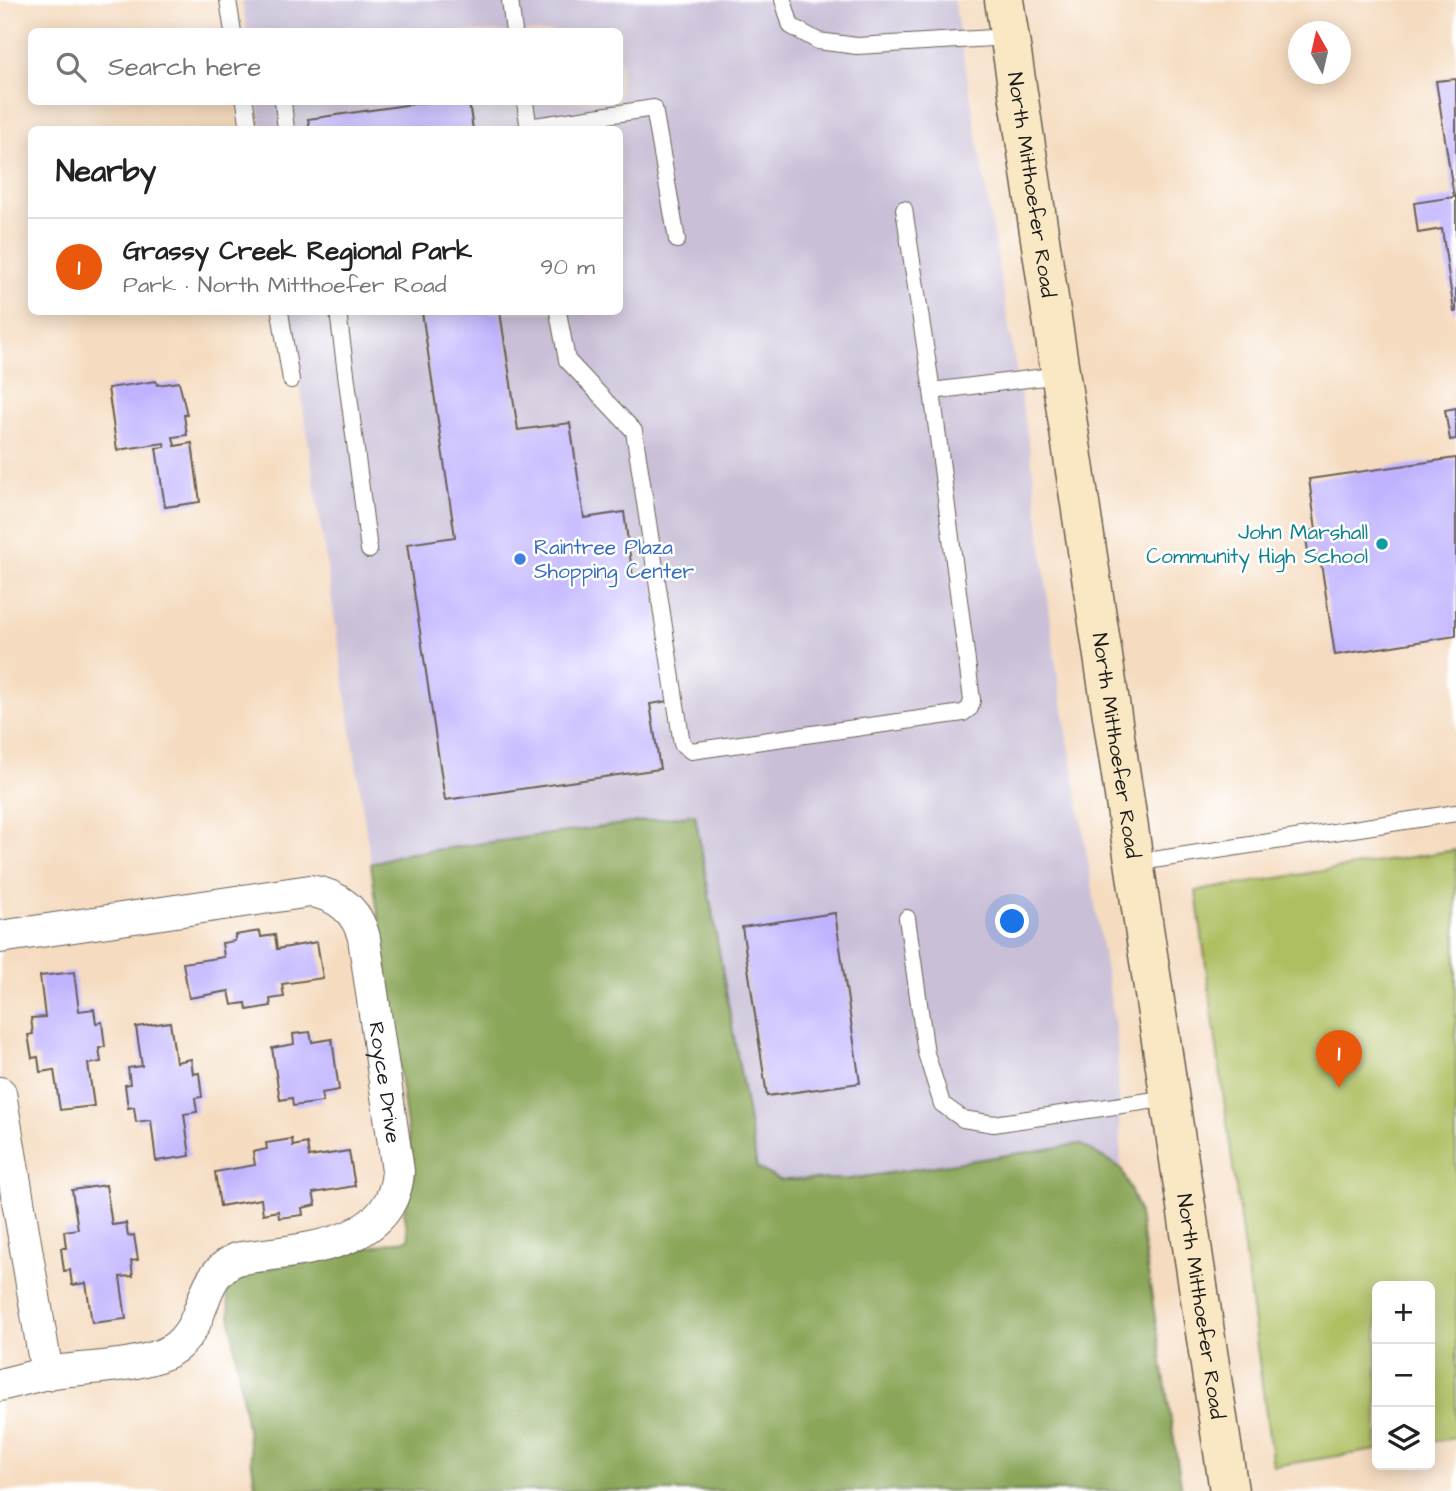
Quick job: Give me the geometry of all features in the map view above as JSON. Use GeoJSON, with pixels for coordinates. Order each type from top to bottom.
{"type":"FeatureCollection","features":[{"type":"Feature","properties":{"kind":"main road","name":"North Mitthoefer Road"},"geometry":{"type":"LineString","coordinates":[[1006,18],[1229,1491]]}},
{"type":"Feature","properties":{"kind":"street","name":"Royce Drive"},"geometry":{"type":"LineString","coordinates":[[0,937],[310,891],[327,894],[342,902],[359,921],[364,938],[397,1159],[398,1182],[391,1203],[370,1227],[340,1241],[236,1259],[225,1265],[206,1286],[195,1325],[170,1351],[152,1358],[47,1374],[0,1385]]}},
{"type":"Feature","properties":{"kind":"street"},"geometry":{"type":"LineString","coordinates":[[0,1093],[47,1374]]}},
{"type":"Feature","properties":{"kind":"lane"},"geometry":{"type":"LineString","coordinates":[[228,0],[232,28]]}},
{"type":"Feature","properties":{"kind":"lane"},"geometry":{"type":"LineString","coordinates":[[510,0],[514,28]]}},
{"type":"Feature","properties":{"kind":"lane"},"geometry":{"type":"LineString","coordinates":[[783,0],[791,26],[818,41],[857,46],[1006,18]]}},
{"type":"Feature","properties":{"kind":"lane"},"geometry":{"type":"LineString","coordinates":[[245,105],[248,126]]}},
{"type":"Feature","properties":{"kind":"lane"},"geometry":{"type":"LineString","coordinates":[[283,105],[286,126]]}},
{"type":"Feature","properties":{"kind":"lane"},"geometry":{"type":"LineString","coordinates":[[525,105],[529,126]]}},
{"type":"Feature","properties":{"kind":"lane"},"geometry":{"type":"LineString","coordinates":[[542,126],[654,108],[677,240]]}},
{"type":"Feature","properties":{"kind":"lane"},"geometry":{"type":"LineString","coordinates":[[559,315],[567,360],[634,431],[682,744],[691,751],[963,713],[970,708],[972,700],[933,391],[904,209]]}},
{"type":"Feature","properties":{"kind":"lane"},"geometry":{"type":"LineString","coordinates":[[280,315],[291,380]]}},
{"type":"Feature","properties":{"kind":"lane"},"geometry":{"type":"LineString","coordinates":[[338,315],[369,550]]}},
{"type":"Feature","properties":{"kind":"lane"},"geometry":{"type":"LineString","coordinates":[[933,391],[1060,375]]}},
{"type":"Feature","properties":{"kind":"lane"},"geometry":{"type":"LineString","coordinates":[[1134,863],[1456,813]]}},
{"type":"Feature","properties":{"kind":"lane"},"geometry":{"type":"LineString","coordinates":[[907,918],[926,1052],[942,1104],[963,1119],[994,1124],[1169,1098]]}},
{"type":"Feature","properties":{"kind":"shaded area"},"geometry":{"type":"Polygon","coordinates":[[[242,0],[954,0],[1032,463],[1056,666],[1117,1038],[1121,1168],[1079,1144],[850,1179],[779,1180],[757,1168],[695,814],[398,855],[371,864],[289,315],[623,315],[623,126],[262,126],[258,105],[623,105],[623,28],[247,28],[242,0]]]}},
{"type":"Feature","properties":{"kind":"green space"},"geometry":{"type":"Polygon","coordinates":[[[695,814],[757,1168],[779,1180],[850,1179],[1080,1144],[1121,1168],[1138,1208],[1182,1491],[256,1491],[226,1288],[242,1274],[409,1239],[404,1211],[414,1178],[371,864],[398,855],[695,814]]]}},
{"type":"Feature","properties":{"kind":"green space"},"geometry":{"type":"Polygon","coordinates":[[[1456,850],[1456,1438],[1435,1441],[1435,1281],[1372,1281],[1372,1451],[1273,1466],[1196,891],[1456,850]]]}},
{"type":"Feature","properties":{"kind":"building"},"geometry":{"type":"Polygon","coordinates":[[[1456,79],[1454,312],[1442,229],[1418,233],[1414,203],[1454,197],[1436,81],[1456,79]]]}},
{"type":"Feature","properties":{"kind":"building"},"geometry":{"type":"Polygon","coordinates":[[[406,105],[469,105],[472,126],[309,126],[308,119],[406,105]]]}},
{"type":"Feature","properties":{"kind":"building","name":"Raintree Plaza Shopping Center"},"geometry":{"type":"Polygon","coordinates":[[[422,315],[500,315],[518,430],[570,423],[584,518],[624,512],[633,578],[651,575],[669,701],[650,704],[660,769],[445,800],[407,544],[455,537],[422,315]]]}},
{"type":"Feature","properties":{"kind":"building"},"geometry":{"type":"Polygon","coordinates":[[[156,381],[157,385],[179,382],[187,415],[184,415],[187,435],[173,437],[175,446],[192,443],[200,502],[165,507],[156,448],[165,447],[164,443],[117,450],[108,388],[156,381]]]}},
{"type":"Feature","properties":{"kind":"building"},"geometry":{"type":"Polygon","coordinates":[[[1456,408],[1456,439],[1450,440],[1445,410],[1456,408]]]}},
{"type":"Feature","properties":{"kind":"building","name":"John Marshall Community High School"},"geometry":{"type":"Polygon","coordinates":[[[1456,458],[1456,636],[1335,655],[1320,556],[1309,558],[1305,532],[1316,530],[1309,479],[1456,458]]]}},
{"type":"Feature","properties":{"kind":"building"},"geometry":{"type":"Polygon","coordinates":[[[835,913],[860,1083],[767,1096],[742,927],[835,913]]]}},
{"type":"Feature","properties":{"kind":"building"},"geometry":{"type":"Polygon","coordinates":[[[260,931],[261,937],[275,935],[277,949],[317,942],[323,978],[282,984],[284,997],[270,999],[271,1006],[247,1010],[246,1003],[232,1005],[229,991],[189,998],[183,963],[224,957],[222,943],[235,941],[235,935],[260,931]]]}},
{"type":"Feature","properties":{"kind":"building"},"geometry":{"type":"Polygon","coordinates":[[[74,972],[79,1011],[94,1009],[96,1023],[102,1022],[105,1047],[99,1048],[101,1062],[88,1064],[94,1106],[60,1110],[54,1070],[40,1072],[38,1057],[32,1058],[28,1035],[33,1034],[31,1018],[45,1017],[40,976],[74,972]]]}},
{"type":"Feature","properties":{"kind":"building"},"geometry":{"type":"Polygon","coordinates":[[[170,1022],[176,1062],[191,1059],[193,1074],[199,1073],[202,1097],[195,1098],[197,1112],[184,1114],[190,1156],[156,1161],[151,1120],[136,1122],[134,1107],[128,1108],[125,1085],[130,1084],[128,1068],[142,1066],[136,1027],[170,1022]]]}},
{"type":"Feature","properties":{"kind":"building"},"geometry":{"type":"Polygon","coordinates":[[[310,1032],[312,1042],[332,1039],[339,1090],[321,1093],[323,1102],[293,1106],[292,1098],[280,1100],[272,1048],[294,1044],[293,1034],[310,1032]]]}},
{"type":"Feature","properties":{"kind":"building"},"geometry":{"type":"Polygon","coordinates":[[[292,1139],[293,1146],[307,1143],[309,1157],[349,1151],[355,1186],[313,1193],[316,1205],[302,1208],[303,1215],[279,1218],[278,1211],[263,1214],[261,1199],[220,1206],[215,1172],[255,1165],[253,1152],[267,1149],[266,1143],[292,1139]]]}},
{"type":"Feature","properties":{"kind":"building"},"geometry":{"type":"Polygon","coordinates":[[[106,1185],[112,1225],[126,1223],[128,1236],[134,1235],[138,1260],[131,1261],[133,1276],[120,1277],[126,1319],[92,1323],[86,1283],[72,1285],[70,1270],[64,1271],[61,1248],[66,1248],[64,1231],[78,1229],[72,1190],[106,1185]]]}},
{"type":"Feature","properties":{"kind":"place","name":"John Marshall Community High School"},"geometry":{"type":"Point","coordinates":[1382,544]}},
{"type":"Feature","properties":{"kind":"place","name":"Raintree Plaza Shopping Center"},"geometry":{"type":"Point","coordinates":[520,559]}},
{"type":"Feature","properties":{"kind":"place","name":"Grassy Creek Regional Park"},"geometry":{"type":"Point","coordinates":[1339,1088]}}]}
